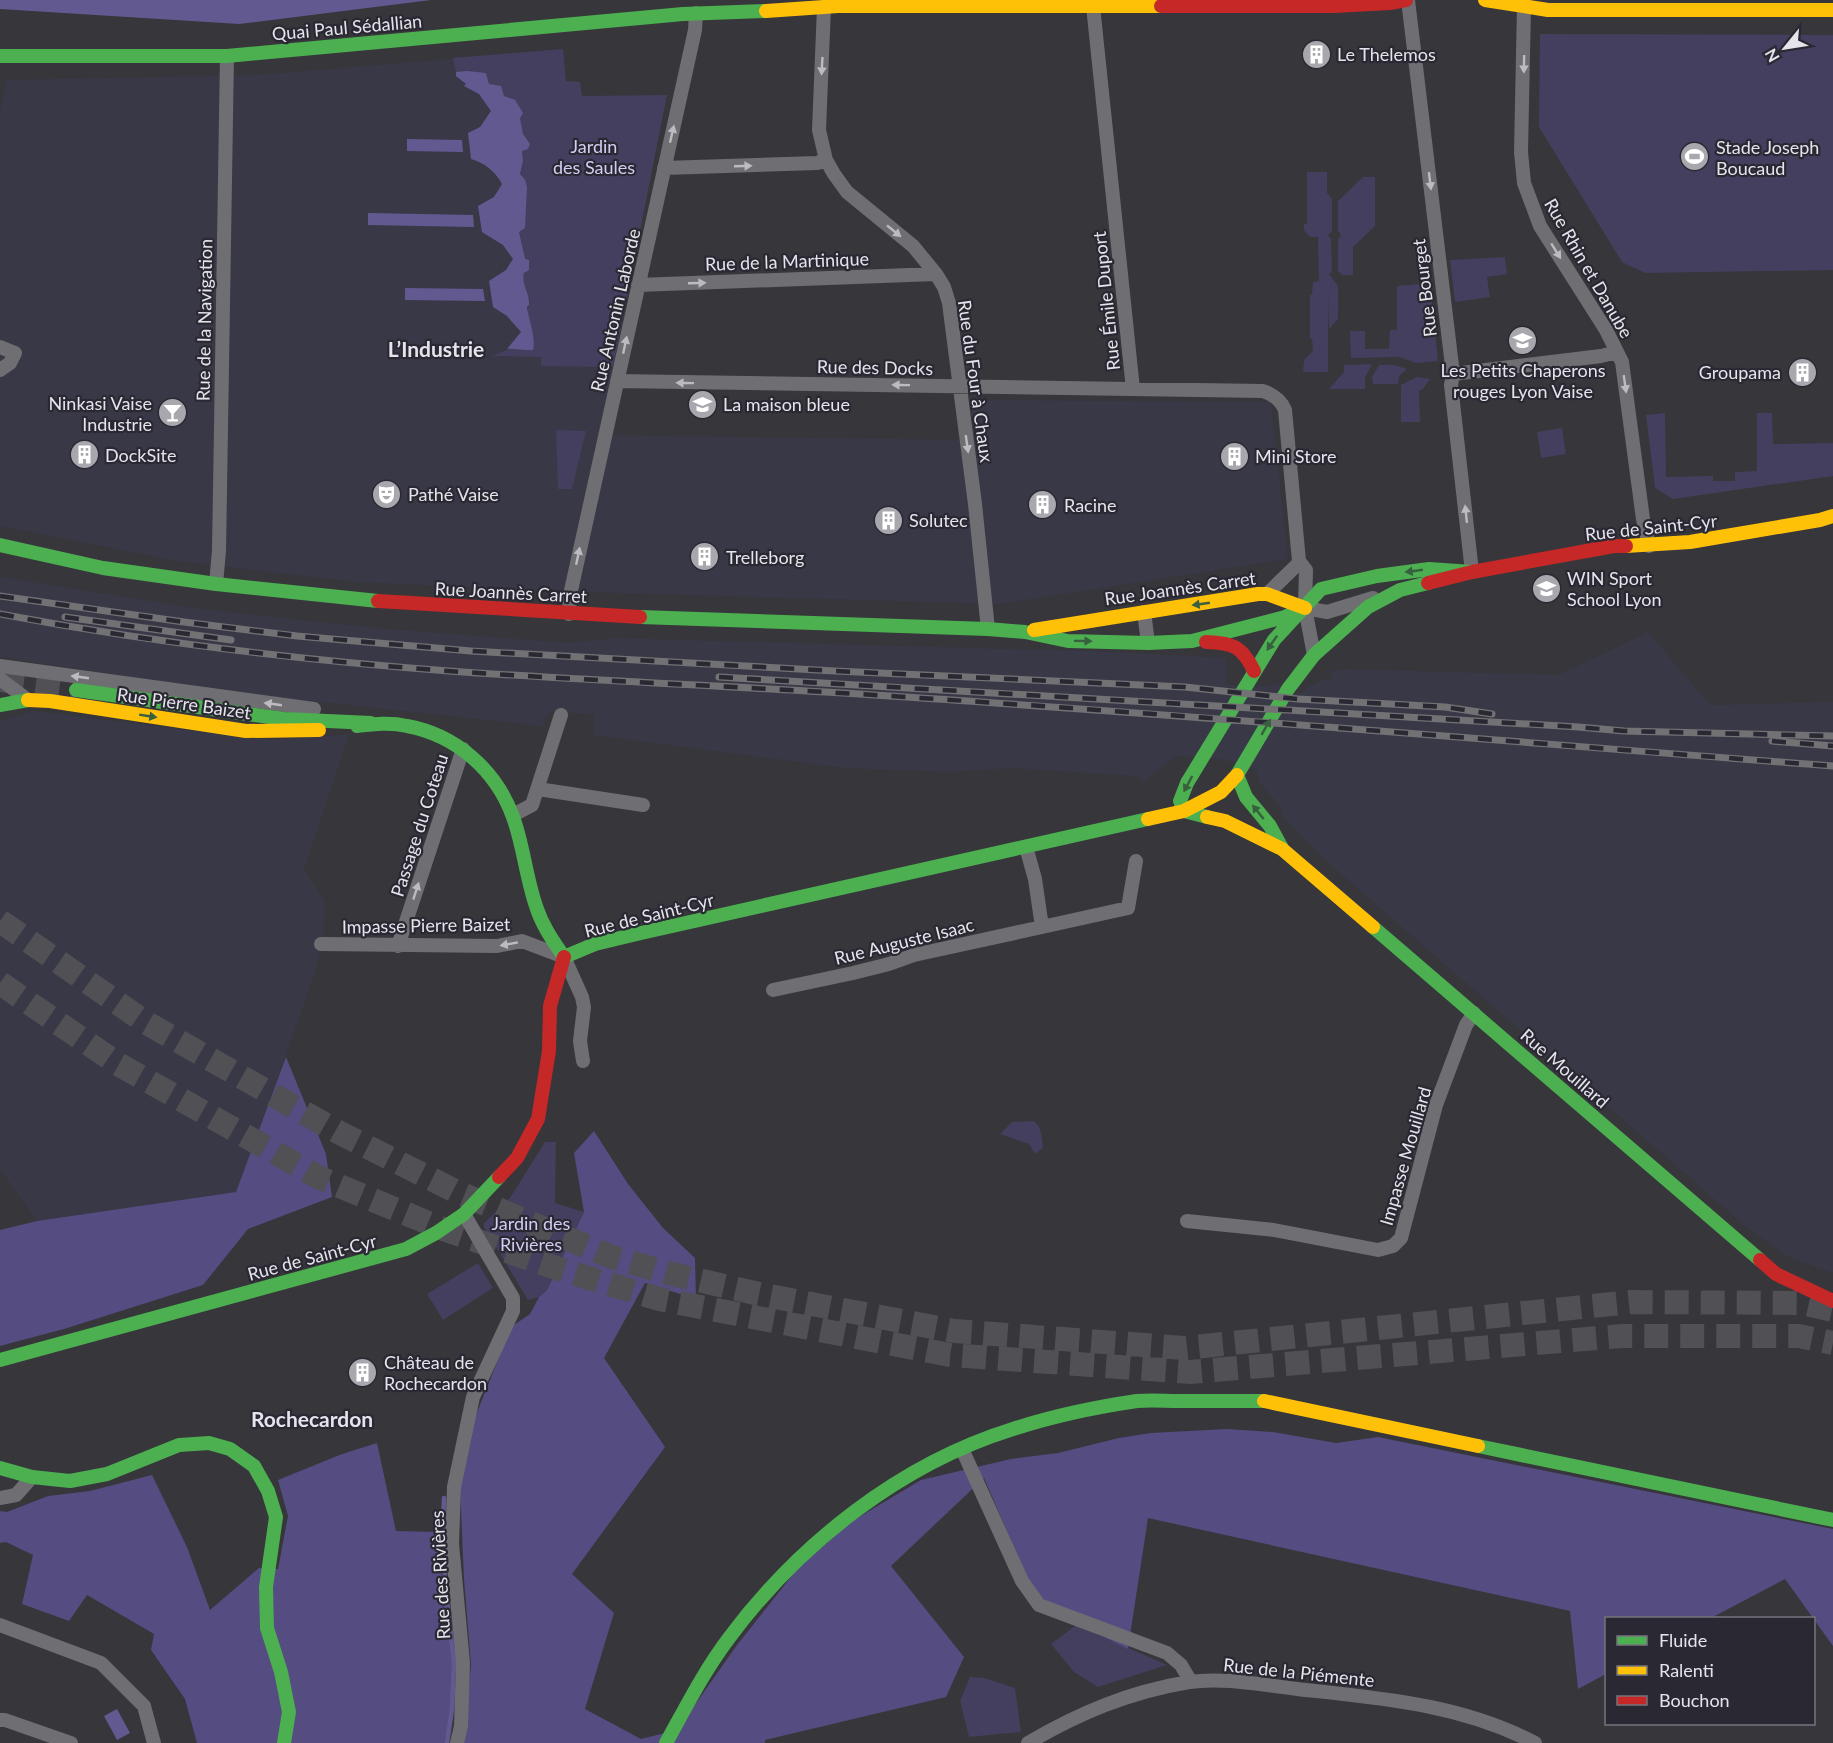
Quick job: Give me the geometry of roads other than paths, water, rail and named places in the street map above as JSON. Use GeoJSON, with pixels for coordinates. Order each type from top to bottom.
{"type":"FeatureCollection","features":[{"type":"Feature","properties":{"kind":"main road","name":"Quai Paul Sédallian"},"geometry":{"type":"LineString","coordinates":[[0,56],[227,56],[696,14],[730,14],[824,7],[1334,6],[1407,0]]}},
{"type":"Feature","properties":{"kind":"main road"},"geometry":{"type":"LineString","coordinates":[[1485,0],[1548,10],[1833,10]]}},
{"type":"Feature","properties":{"kind":"main road","name":"Rue de Saint-Cyr"},"geometry":{"type":"LineString","coordinates":[[0,1360],[386,1256],[406,1249],[436,1233],[464,1214],[517,1158],[538,1119],[549,1051],[550,1006],[564,957],[595,944],[633,935],[1185,811],[1221,792],[1237,775],[1288,689],[1314,655],[1368,607],[1400,590],[1472,572],[1614,546],[1649,546],[1718,538],[1833,516]]}},
{"type":"Feature","properties":{"kind":"main road","name":"Rue Joannès Carret"},"geometry":{"type":"LineString","coordinates":[[0,545],[104,568],[356,600],[569,614],[988,629],[1025,632],[1068,641],[1148,643],[1192,641],[1285,617],[1305,608]]}},
{"type":"Feature","properties":{"kind":"main road","name":"Rue de Saint-Cyr"},"geometry":{"type":"LineString","coordinates":[[1185,811],[1180,801],[1187,783],[1254,671],[1281,631],[1321,589],[1377,576],[1429,569],[1472,572]]}},
{"type":"Feature","properties":{"kind":"main road","name":"Rue Joannès Carret"},"geometry":{"type":"LineString","coordinates":[[1025,632],[1055,625],[1267,594],[1305,608]]}},
{"type":"Feature","properties":{"kind":"main road"},"geometry":{"type":"LineString","coordinates":[[1192,641],[1234,644],[1246,654],[1254,671]]}},
{"type":"Feature","properties":{"kind":"main road"},"geometry":{"type":"LineString","coordinates":[[76,690],[284,719],[371,723]]}},
{"type":"Feature","properties":{"kind":"main road","name":"Rue Pierre Baizet"},"geometry":{"type":"LineString","coordinates":[[0,705],[14,701],[50,701],[246,731],[339,730],[371,723],[413,726],[447,738],[477,759],[496,784],[513,815],[537,910],[564,957]]}},
{"type":"Feature","properties":{"kind":"main road","name":"Rue Mouillard"},"geometry":{"type":"LineString","coordinates":[[1237,775],[1246,797],[1270,826],[1282,849]]}},
{"type":"Feature","properties":{"kind":"main road","name":"Rue Mouillard"},"geometry":{"type":"LineString","coordinates":[[1185,811],[1226,821],[1282,849],[1776,1274],[1833,1301]]}},
{"type":"Feature","properties":{"kind":"main road"},"geometry":{"type":"LineString","coordinates":[[666,1743],[702,1677],[728,1639],[762,1597],[794,1563],[843,1520],[879,1494],[962,1449],[1023,1426],[1068,1414],[1140,1401],[1265,1401],[1833,1520]]}},
{"type":"Feature","properties":{"kind":"main road"},"geometry":{"type":"LineString","coordinates":[[0,1468],[32,1477],[70,1481],[107,1474],[179,1445],[208,1443],[230,1449],[254,1466],[268,1491],[276,1517],[266,1587],[267,1628],[281,1672],[289,1712],[284,1743]]}},
{"type":"Feature","properties":{"kind":"street","name":"Rue Bourget"},"geometry":{"type":"LineString","coordinates":[[1407,0],[1453,374],[1451,385],[1472,572]]}},
{"type":"Feature","properties":{"kind":"street","name":"Rue Émile Duport"},"geometry":{"type":"LineString","coordinates":[[1093,6],[1133,389],[1263,392],[1278,399],[1285,410],[1299,562],[1306,570],[1305,608]]}},
{"type":"Feature","properties":{"kind":"street","name":"Rue Rhin et Danube"},"geometry":{"type":"LineString","coordinates":[[1524,6],[1521,152],[1524,183],[1540,226],[1606,330],[1622,362],[1643,519],[1649,546]]}},
{"type":"Feature","properties":{"kind":"street","name":"Rue du Four à Chaux"},"geometry":{"type":"LineString","coordinates":[[824,7],[819,130],[826,160],[848,192],[913,246],[936,274],[944,287],[949,303],[975,504],[988,629]]}},
{"type":"Feature","properties":{"kind":"street","name":"Rue Antonin Laborde"},"geometry":{"type":"LineString","coordinates":[[569,614],[570,594],[695,30],[696,14]]}},
{"type":"Feature","properties":{"kind":"street","name":"Rue de la Navigation"},"geometry":{"type":"LineString","coordinates":[[216,584],[219,551],[227,56]]}},
{"type":"Feature","properties":{"kind":"street"},"geometry":{"type":"LineString","coordinates":[[664,168],[817,163],[826,160]]}},
{"type":"Feature","properties":{"kind":"street","name":"Rue de la Martinique"},"geometry":{"type":"LineString","coordinates":[[639,285],[936,274]]}},
{"type":"Feature","properties":{"kind":"street"},"geometry":{"type":"LineString","coordinates":[[0,347],[15,353],[10,363],[0,370]]}},
{"type":"Feature","properties":{"kind":"street"},"geometry":{"type":"LineString","coordinates":[[1453,374],[1601,356],[1617,352]]}},
{"type":"Feature","properties":{"kind":"street","name":"Rue des Docks"},"geometry":{"type":"LineString","coordinates":[[617,381],[1133,389]]}},
{"type":"Feature","properties":{"kind":"street"},"geometry":{"type":"LineString","coordinates":[[1267,594],[1299,562]]}},
{"type":"Feature","properties":{"kind":"street","name":"Rue de Saint-Cyr"},"geometry":{"type":"LineString","coordinates":[[1305,608],[1327,612],[1400,590]]}},
{"type":"Feature","properties":{"kind":"street"},"geometry":{"type":"LineString","coordinates":[[1305,608],[1314,655]]}},
{"type":"Feature","properties":{"kind":"street"},"geometry":{"type":"LineString","coordinates":[[1144,612],[1148,643]]}},
{"type":"Feature","properties":{"kind":"street","name":"Rue Pierre Baizet"},"geometry":{"type":"LineString","coordinates":[[0,666],[342,712],[371,723]]}},
{"type":"Feature","properties":{"kind":"street"},"geometry":{"type":"LineString","coordinates":[[0,679],[28,700]]}},
{"type":"Feature","properties":{"kind":"street"},"geometry":{"type":"LineString","coordinates":[[513,815],[532,805],[561,715]]}},
{"type":"Feature","properties":{"kind":"street","name":"Passage du Coteau"},"geometry":{"type":"LineString","coordinates":[[398,946],[463,749]]}},
{"type":"Feature","properties":{"kind":"street"},"geometry":{"type":"LineString","coordinates":[[538,789],[643,805]]}},
{"type":"Feature","properties":{"kind":"street"},"geometry":{"type":"LineString","coordinates":[[1026,847],[1035,879],[1042,927]]}},
{"type":"Feature","properties":{"kind":"street","name":"Rue Auguste Isaac"},"geometry":{"type":"LineString","coordinates":[[773,990],[859,972],[914,956],[1128,908],[1136,861]]}},
{"type":"Feature","properties":{"kind":"street","name":"Impasse Pierre Baizet"},"geometry":{"type":"LineString","coordinates":[[321,944],[497,946],[522,941],[564,957]]}},
{"type":"Feature","properties":{"kind":"street"},"geometry":{"type":"LineString","coordinates":[[564,957],[584,1006],[580,1041],[583,1061]]}},
{"type":"Feature","properties":{"kind":"street","name":"Impasse Mouillard"},"geometry":{"type":"LineString","coordinates":[[1188,1221],[1274,1230],[1378,1250],[1393,1246],[1401,1239],[1436,1105],[1466,1025],[1474,1013]]}},
{"type":"Feature","properties":{"kind":"street","name":"Rue des Rivières"},"geometry":{"type":"LineString","coordinates":[[458,1743],[463,1663],[452,1544],[454,1487],[473,1397],[513,1311],[513,1298],[464,1214]]}},
{"type":"Feature","properties":{"kind":"street"},"geometry":{"type":"LineString","coordinates":[[962,1449],[1022,1581],[1039,1605],[1167,1653],[1181,1665],[1191,1682]]}},
{"type":"Feature","properties":{"kind":"street"},"geometry":{"type":"LineString","coordinates":[[0,1498],[16,1495],[32,1477]]}},
{"type":"Feature","properties":{"kind":"street"},"geometry":{"type":"LineString","coordinates":[[0,1625],[101,1663],[144,1706],[154,1743]]}},
{"type":"Feature","properties":{"kind":"street","name":"Rue de la Piémente"},"geometry":{"type":"LineString","coordinates":[[1028,1743],[1087,1711],[1152,1690],[1191,1682],[1249,1682],[1414,1702],[1469,1716],[1511,1730],[1536,1743]]}},
{"type":"Feature","properties":{"kind":"street"},"geometry":{"type":"LineString","coordinates":[[0,1720],[5,1719],[70,1743]]}},
{"type":"Feature","properties":{"kind":"waterway"},"geometry":{"type":"LineString","coordinates":[[444,1498],[445,1585],[454,1662],[452,1709],[447,1743]]}},
{"type":"Feature","properties":{"kind":"tunnel"},"geometry":{"type":"LineString","coordinates":[[0,680],[76,690]]}},
{"type":"Feature","properties":{"kind":"tunnel"},"geometry":{"type":"LineString","coordinates":[[0,921],[145,1022],[340,1133],[459,1193],[612,1257],[668,1273],[759,1294],[954,1331],[1184,1348],[1631,1302],[1801,1303],[1833,1310]]}},
{"type":"Feature","properties":{"kind":"tunnel"},"geometry":{"type":"LineString","coordinates":[[0,983],[118,1064],[320,1178],[443,1229],[556,1268],[659,1299],[950,1355],[1190,1372],[1622,1336],[1799,1336],[1833,1343]]}},
{"type":"Feature","properties":{"kind":"railway"},"geometry":{"type":"LineString","coordinates":[[0,596],[297,636],[471,651],[1185,687],[1298,699],[1445,707],[1492,714]]}},
{"type":"Feature","properties":{"kind":"railway"},"geometry":{"type":"LineString","coordinates":[[0,614],[168,641],[280,656],[393,667],[994,703],[1833,766]]}},
{"type":"Feature","properties":{"kind":"railway"},"geometry":{"type":"LineString","coordinates":[[65,617],[231,640]]}},
{"type":"Feature","properties":{"kind":"railway"},"geometry":{"type":"LineString","coordinates":[[719,677],[1624,731],[1833,736]]}},
{"type":"Feature","properties":{"kind":"railway"},"geometry":{"type":"LineString","coordinates":[[1772,741],[1833,746]]}},
{"type":"Feature","properties":{"kind":"place","name":"Le Thelemos"},"geometry":{"type":"Point","coordinates":[1316,54]}},
{"type":"Feature","properties":{"kind":"place","name":"Stade Joseph Boucaud"},"geometry":{"type":"Point","coordinates":[1695,157]}},
{"type":"Feature","properties":{"kind":"place","name":"Les Petits Chaperons rouges Lyon Vaise"},"geometry":{"type":"Point","coordinates":[1523,341]}},
{"type":"Feature","properties":{"kind":"place","name":"Groupama"},"geometry":{"type":"Point","coordinates":[1802,372]}},
{"type":"Feature","properties":{"kind":"place","name":"La maison bleue"},"geometry":{"type":"Point","coordinates":[702,404]}},
{"type":"Feature","properties":{"kind":"place","name":"Ninkasi Vaise Industrie"},"geometry":{"type":"Point","coordinates":[173,413]}},
{"type":"Feature","properties":{"kind":"place","name":"DockSite"},"geometry":{"type":"Point","coordinates":[84,455]}},
{"type":"Feature","properties":{"kind":"place","name":"Mini Store"},"geometry":{"type":"Point","coordinates":[1234,456]}},
{"type":"Feature","properties":{"kind":"place","name":"Pathé Vaise"},"geometry":{"type":"Point","coordinates":[387,494]}},
{"type":"Feature","properties":{"kind":"place","name":"Racine"},"geometry":{"type":"Point","coordinates":[1043,505]}},
{"type":"Feature","properties":{"kind":"place","name":"Solutec"},"geometry":{"type":"Point","coordinates":[888,520]}},
{"type":"Feature","properties":{"kind":"place","name":"Trelleborg"},"geometry":{"type":"Point","coordinates":[705,557]}},
{"type":"Feature","properties":{"kind":"place","name":"WIN Sport School Lyon"},"geometry":{"type":"Point","coordinates":[1546,588]}},
{"type":"Feature","properties":{"kind":"place","name":"Château de Rochecardon"},"geometry":{"type":"Point","coordinates":[363,1372]}},
{"type":"Feature","properties":{"kind":"district","name":"L’Industrie"},"geometry":{"type":"Point","coordinates":[436,348]}},
{"type":"Feature","properties":{"kind":"district","name":"Rochecardon"},"geometry":{"type":"Point","coordinates":[312,1418]}},
{"type":"Feature","properties":{"kind":"park label","name":"Jardin des Saules"},"geometry":{"type":"Point","coordinates":[594,156]}},
{"type":"Feature","properties":{"kind":"park label","name":"Jardin des Rivières"},"geometry":{"type":"Point","coordinates":[531,1233]}}]}
